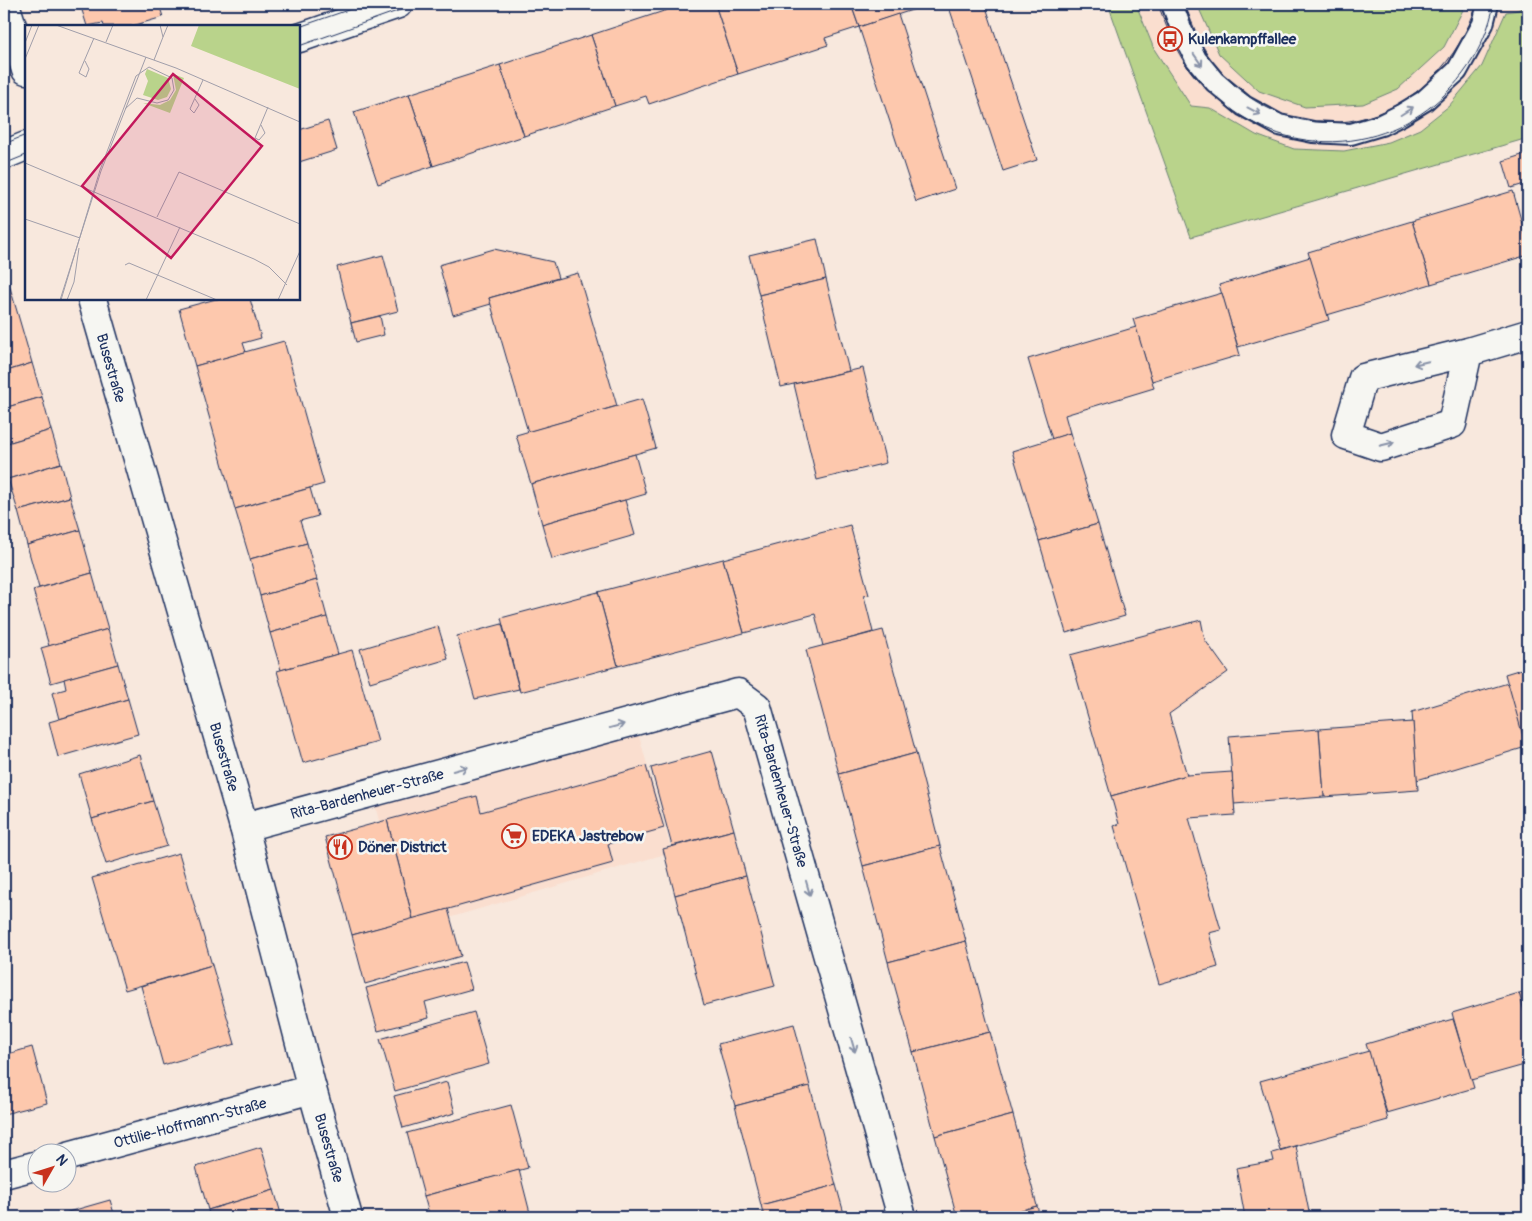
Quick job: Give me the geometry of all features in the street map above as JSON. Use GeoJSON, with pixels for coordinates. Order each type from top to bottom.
{"type":"FeatureCollection","features":[{"type":"Feature","properties":{"kind":"street"},"geometry":{"type":"LineString","coordinates":[[5,4],[25,67]]}},
{"type":"Feature","properties":{"kind":"street"},"geometry":{"type":"LineString","coordinates":[[300,38],[398,4]]}},
{"type":"Feature","properties":{"kind":"street"},"geometry":{"type":"LineString","coordinates":[[4,155],[25,146]]}},
{"type":"Feature","properties":{"kind":"street","name":"Busestraße"},"geometry":{"type":"LineString","coordinates":[[92,300],[244,827],[312,1089],[348,1217]]}},
{"type":"Feature","properties":{"kind":"street"},"geometry":{"type":"LineString","coordinates":[[1468,352],[1452,424],[1381,447],[1346,435],[1362,378],[1468,352],[1528,334]]}},
{"type":"Feature","properties":{"kind":"street","name":"Rita-Bardenheuer-Straße"},"geometry":{"type":"LineString","coordinates":[[244,827],[738,693],[757,707],[902,1217]]}},
{"type":"Feature","properties":{"kind":"street","name":"Ottilie-Hoffmann-Straße"},"geometry":{"type":"LineString","coordinates":[[78,1153],[312,1089]]}},
{"type":"Feature","properties":{"kind":"street"},"geometry":{"type":"LineString","coordinates":[[4,1174],[28,1168]]}},
{"type":"Feature","properties":{"kind":"lane"},"geometry":{"type":"LineString","coordinates":[[1172,4],[1182,31],[1196,59],[1215,82],[1244,106],[1279,125],[1313,132],[1351,134],[1381,125],[1401,115],[1424,100],[1457,70],[1483,24],[1488,4]]}},
{"type":"Feature","properties":{"kind":"shaded area"},"geometry":{"type":"Polygon","coordinates":[[[1136,4],[1197,4],[1220,54],[1259,91],[1444,47],[1466,4],[1528,4],[1518,10],[1506,12],[1482,66],[1449,106],[1420,129],[1389,142],[1344,151],[1294,149],[1256,135],[1210,108],[1191,106],[1154,49],[1136,4]]]}},
{"type":"Feature","properties":{"kind":"shaded area","name":"EDEKA Jastrebow"},"geometry":{"type":"Polygon","coordinates":[[[635,722],[672,852],[408,930],[373,798],[635,722]]]}},
{"type":"Feature","properties":{"kind":"green space"},"geometry":{"type":"Polygon","coordinates":[[[1108,4],[1136,4],[1154,49],[1191,106],[1210,108],[1256,135],[1294,149],[1344,151],[1389,142],[1420,129],[1449,106],[1482,66],[1506,12],[1518,10],[1528,4],[1528,138],[1191,237],[1108,4]]]}},
{"type":"Feature","properties":{"kind":"green space"},"geometry":{"type":"Polygon","coordinates":[[[1197,4],[1466,4],[1444,47],[1398,89],[1363,104],[1305,107],[1259,91],[1219,54],[1197,4]]]}},
{"type":"Feature","properties":{"kind":"building"},"geometry":{"type":"Polygon","coordinates":[[[80,4],[159,4],[163,17],[135,25],[104,25],[103,23],[87,25],[80,4]]]}},
{"type":"Feature","properties":{"kind":"building"},"geometry":{"type":"Polygon","coordinates":[[[685,4],[715,4],[738,74],[649,104],[646,96],[615,106],[591,35],[685,4]]]}},
{"type":"Feature","properties":{"kind":"building"},"geometry":{"type":"Polygon","coordinates":[[[715,4],[851,4],[859,27],[825,38],[828,45],[738,74],[715,4]]]}},
{"type":"Feature","properties":{"kind":"building"},"geometry":{"type":"Polygon","coordinates":[[[851,4],[931,4],[859,27],[851,4]]]}},
{"type":"Feature","properties":{"kind":"building"},"geometry":{"type":"Polygon","coordinates":[[[948,4],[985,4],[1037,160],[1003,171],[948,4]]]}},
{"type":"Feature","properties":{"kind":"building"},"geometry":{"type":"Polygon","coordinates":[[[898,14],[955,189],[916,202],[859,27],[898,14]]]}},
{"type":"Feature","properties":{"kind":"building"},"geometry":{"type":"Polygon","coordinates":[[[591,35],[615,106],[524,136],[500,65],[591,35]]]}},
{"type":"Feature","properties":{"kind":"building"},"geometry":{"type":"Polygon","coordinates":[[[500,65],[524,136],[433,166],[409,94],[500,65]]]}},
{"type":"Feature","properties":{"kind":"building"},"geometry":{"type":"Polygon","coordinates":[[[409,94],[433,166],[378,184],[354,112],[409,94]]]}},
{"type":"Feature","properties":{"kind":"building"},"geometry":{"type":"Polygon","coordinates":[[[328,121],[337,150],[300,162],[300,130],[328,121]]]}},
{"type":"Feature","properties":{"kind":"building"},"geometry":{"type":"Polygon","coordinates":[[[1528,153],[1528,183],[1511,188],[1503,161],[1528,153]]]}},
{"type":"Feature","properties":{"kind":"building"},"geometry":{"type":"Polygon","coordinates":[[[1513,191],[1528,245],[1528,255],[1431,284],[1412,221],[1513,191]]]}},
{"type":"Feature","properties":{"kind":"building"},"geometry":{"type":"Polygon","coordinates":[[[1412,221],[1431,284],[1327,315],[1308,252],[1412,221]]]}},
{"type":"Feature","properties":{"kind":"building"},"geometry":{"type":"Polygon","coordinates":[[[1528,231],[1528,245],[1525,232],[1528,231]]]}},
{"type":"Feature","properties":{"kind":"building"},"geometry":{"type":"Polygon","coordinates":[[[817,239],[826,279],[759,295],[749,255],[817,239]]]}},
{"type":"Feature","properties":{"kind":"building"},"geometry":{"type":"Polygon","coordinates":[[[494,249],[553,262],[558,278],[489,298],[491,304],[453,315],[439,265],[494,249]]]}},
{"type":"Feature","properties":{"kind":"building"},"geometry":{"type":"Polygon","coordinates":[[[383,255],[398,311],[351,323],[337,267],[383,255]]]}},
{"type":"Feature","properties":{"kind":"building"},"geometry":{"type":"Polygon","coordinates":[[[1310,257],[1329,320],[1238,347],[1219,285],[1310,257]]]}},
{"type":"Feature","properties":{"kind":"building"},"geometry":{"type":"Polygon","coordinates":[[[578,273],[617,406],[528,432],[489,298],[578,273]]]}},
{"type":"Feature","properties":{"kind":"building"},"geometry":{"type":"Polygon","coordinates":[[[7,277],[32,363],[4,372],[4,278],[7,277]]]}},
{"type":"Feature","properties":{"kind":"building"},"geometry":{"type":"Polygon","coordinates":[[[826,279],[849,371],[781,387],[759,295],[826,279]]]}},
{"type":"Feature","properties":{"kind":"building"},"geometry":{"type":"Polygon","coordinates":[[[1222,293],[1240,355],[1152,381],[1133,319],[1222,293]]]}},
{"type":"Feature","properties":{"kind":"building"},"geometry":{"type":"Polygon","coordinates":[[[212,300],[250,300],[261,338],[243,343],[246,352],[195,366],[179,309],[212,300]]]}},
{"type":"Feature","properties":{"kind":"building"},"geometry":{"type":"Polygon","coordinates":[[[380,316],[384,335],[356,342],[351,323],[380,316]]]}},
{"type":"Feature","properties":{"kind":"building"},"geometry":{"type":"Polygon","coordinates":[[[1136,327],[1154,388],[1065,415],[1070,433],[1052,439],[1028,359],[1136,327]]]}},
{"type":"Feature","properties":{"kind":"building"},"geometry":{"type":"Polygon","coordinates":[[[284,341],[324,484],[235,509],[195,366],[284,341]]]}},
{"type":"Feature","properties":{"kind":"building"},"geometry":{"type":"Polygon","coordinates":[[[32,363],[42,397],[4,408],[4,372],[32,363]]]}},
{"type":"Feature","properties":{"kind":"building"},"geometry":{"type":"Polygon","coordinates":[[[863,368],[886,463],[817,480],[794,384],[863,368]]]}},
{"type":"Feature","properties":{"kind":"building"},"geometry":{"type":"Polygon","coordinates":[[[42,397],[51,430],[4,444],[4,408],[42,397]]]}},
{"type":"Feature","properties":{"kind":"building"},"geometry":{"type":"Polygon","coordinates":[[[642,399],[656,448],[531,484],[516,435],[642,399]]]}},
{"type":"Feature","properties":{"kind":"building"},"geometry":{"type":"Polygon","coordinates":[[[51,430],[61,463],[8,479],[4,465],[4,444],[51,430]]]}},
{"type":"Feature","properties":{"kind":"building"},"geometry":{"type":"Polygon","coordinates":[[[1070,433],[1098,524],[1039,541],[1012,451],[1070,433]]]}},
{"type":"Feature","properties":{"kind":"building"},"geometry":{"type":"Polygon","coordinates":[[[635,454],[646,494],[542,524],[531,484],[635,454]]]}},
{"type":"Feature","properties":{"kind":"building"},"geometry":{"type":"Polygon","coordinates":[[[61,463],[70,497],[18,511],[8,479],[61,463]]]}},
{"type":"Feature","properties":{"kind":"building"},"geometry":{"type":"Polygon","coordinates":[[[310,488],[318,516],[300,521],[307,543],[250,559],[235,509],[310,488]]]}},
{"type":"Feature","properties":{"kind":"building"},"geometry":{"type":"Polygon","coordinates":[[[70,497],[80,530],[27,545],[18,511],[70,497]]]}},
{"type":"Feature","properties":{"kind":"building"},"geometry":{"type":"Polygon","coordinates":[[[625,500],[635,535],[552,559],[542,524],[625,500]]]}},
{"type":"Feature","properties":{"kind":"building"},"geometry":{"type":"Polygon","coordinates":[[[1098,524],[1125,616],[1066,633],[1039,541],[1098,524]]]}},
{"type":"Feature","properties":{"kind":"building"},"geometry":{"type":"Polygon","coordinates":[[[850,525],[869,595],[864,596],[873,632],[823,646],[815,614],[744,633],[723,559],[850,525]]]}},
{"type":"Feature","properties":{"kind":"building"},"geometry":{"type":"Polygon","coordinates":[[[80,530],[92,573],[39,588],[27,545],[80,530]]]}},
{"type":"Feature","properties":{"kind":"building"},"geometry":{"type":"Polygon","coordinates":[[[307,543],[317,580],[260,596],[250,559],[307,543]]]}},
{"type":"Feature","properties":{"kind":"building"},"geometry":{"type":"Polygon","coordinates":[[[723,559],[744,633],[618,666],[598,592],[723,559]]]}},
{"type":"Feature","properties":{"kind":"building"},"geometry":{"type":"Polygon","coordinates":[[[92,573],[108,629],[49,646],[33,590],[92,573]]]}},
{"type":"Feature","properties":{"kind":"building"},"geometry":{"type":"Polygon","coordinates":[[[317,580],[327,617],[270,633],[260,596],[317,580]]]}},
{"type":"Feature","properties":{"kind":"building"},"geometry":{"type":"Polygon","coordinates":[[[598,592],[618,666],[520,692],[501,618],[598,592]]]}},
{"type":"Feature","properties":{"kind":"building"},"geometry":{"type":"Polygon","coordinates":[[[327,617],[338,654],[281,670],[270,633],[327,617]]]}},
{"type":"Feature","properties":{"kind":"building"},"geometry":{"type":"Polygon","coordinates":[[[1201,620],[1205,640],[1228,672],[1169,714],[1187,775],[1111,796],[1070,655],[1201,620]]]}},
{"type":"Feature","properties":{"kind":"building"},"geometry":{"type":"Polygon","coordinates":[[[502,624],[519,689],[475,699],[457,636],[502,624]]]}},
{"type":"Feature","properties":{"kind":"building"},"geometry":{"type":"Polygon","coordinates":[[[438,626],[448,659],[370,682],[360,649],[438,626]]]}},
{"type":"Feature","properties":{"kind":"building"},"geometry":{"type":"Polygon","coordinates":[[[108,629],[118,664],[51,683],[41,648],[108,629]]]}},
{"type":"Feature","properties":{"kind":"building"},"geometry":{"type":"Polygon","coordinates":[[[883,630],[916,753],[839,774],[806,650],[883,630]]]}},
{"type":"Feature","properties":{"kind":"building"},"geometry":{"type":"Polygon","coordinates":[[[352,650],[378,742],[303,763],[277,671],[352,650]]]}},
{"type":"Feature","properties":{"kind":"building"},"geometry":{"type":"Polygon","coordinates":[[[118,664],[128,699],[59,719],[52,693],[66,689],[64,679],[118,664]]]}},
{"type":"Feature","properties":{"kind":"building"},"geometry":{"type":"Polygon","coordinates":[[[1528,667],[1528,738],[1523,739],[1505,674],[1528,667]]]}},
{"type":"Feature","properties":{"kind":"building"},"geometry":{"type":"Polygon","coordinates":[[[1508,683],[1526,747],[1417,780],[1412,712],[1508,683]]]}},
{"type":"Feature","properties":{"kind":"building"},"geometry":{"type":"Polygon","coordinates":[[[128,699],[138,734],[58,757],[49,722],[128,699]]]}},
{"type":"Feature","properties":{"kind":"building"},"geometry":{"type":"Polygon","coordinates":[[[1413,722],[1418,790],[1324,797],[1319,729],[1413,722]]]}},
{"type":"Feature","properties":{"kind":"building"},"geometry":{"type":"Polygon","coordinates":[[[1319,729],[1324,797],[1234,804],[1229,736],[1319,729]]]}},
{"type":"Feature","properties":{"kind":"building"},"geometry":{"type":"Polygon","coordinates":[[[712,751],[734,830],[672,846],[651,768],[712,751]]]}},
{"type":"Feature","properties":{"kind":"building"},"geometry":{"type":"Polygon","coordinates":[[[916,753],[940,846],[863,866],[839,774],[916,753]]]}},
{"type":"Feature","properties":{"kind":"building"},"geometry":{"type":"Polygon","coordinates":[[[140,755],[153,801],[92,819],[79,774],[140,755]]]}},
{"type":"Feature","properties":{"kind":"building","name":"EDEKA Jastrebow"},"geometry":{"type":"Polygon","coordinates":[[[646,766],[664,828],[608,844],[613,863],[413,919],[387,820],[477,796],[481,812],[646,766]]]}},
{"type":"Feature","properties":{"kind":"building"},"geometry":{"type":"Polygon","coordinates":[[[1232,772],[1235,815],[1189,818],[1221,930],[1209,933],[1218,967],[1159,984],[1114,826],[1119,824],[1111,796],[1187,775],[1232,772]]]}},
{"type":"Feature","properties":{"kind":"building"},"geometry":{"type":"Polygon","coordinates":[[[153,801],[167,846],[106,864],[92,819],[153,801]]]}},
{"type":"Feature","properties":{"kind":"building"},"geometry":{"type":"Polygon","coordinates":[[[387,820],[413,919],[352,935],[325,837],[387,820]]]}},
{"type":"Feature","properties":{"kind":"building"},"geometry":{"type":"Polygon","coordinates":[[[734,830],[746,876],[675,895],[663,849],[734,830]]]}},
{"type":"Feature","properties":{"kind":"building"},"geometry":{"type":"Polygon","coordinates":[[[940,846],[966,941],[888,962],[863,866],[940,846]]]}},
{"type":"Feature","properties":{"kind":"building"},"geometry":{"type":"Polygon","coordinates":[[[179,853],[212,965],[125,990],[92,878],[179,853]]]}},
{"type":"Feature","properties":{"kind":"building"},"geometry":{"type":"Polygon","coordinates":[[[746,876],[775,986],[704,1005],[675,895],[746,876]]]}},
{"type":"Feature","properties":{"kind":"building"},"geometry":{"type":"Polygon","coordinates":[[[448,909],[461,956],[365,984],[352,935],[448,909]]]}},
{"type":"Feature","properties":{"kind":"building"},"geometry":{"type":"Polygon","coordinates":[[[966,941],[990,1032],[913,1052],[888,962],[966,941]]]}},
{"type":"Feature","properties":{"kind":"building"},"geometry":{"type":"Polygon","coordinates":[[[464,962],[472,989],[425,1002],[429,1018],[378,1031],[366,988],[464,962]]]}},
{"type":"Feature","properties":{"kind":"building"},"geometry":{"type":"Polygon","coordinates":[[[212,965],[235,1044],[163,1065],[141,986],[212,965]]]}},
{"type":"Feature","properties":{"kind":"building"},"geometry":{"type":"Polygon","coordinates":[[[1528,991],[1528,1025],[1519,993],[1528,991]]]}},
{"type":"Feature","properties":{"kind":"building"},"geometry":{"type":"Polygon","coordinates":[[[1519,993],[1528,1025],[1528,1064],[1471,1080],[1452,1013],[1519,993]]]}},
{"type":"Feature","properties":{"kind":"building"},"geometry":{"type":"Polygon","coordinates":[[[474,1012],[489,1064],[395,1091],[380,1039],[474,1012]]]}},
{"type":"Feature","properties":{"kind":"building"},"geometry":{"type":"Polygon","coordinates":[[[1453,1019],[1474,1088],[1387,1113],[1366,1044],[1453,1019]]]}},
{"type":"Feature","properties":{"kind":"building"},"geometry":{"type":"Polygon","coordinates":[[[794,1024],[810,1086],[735,1106],[718,1044],[794,1024]]]}},
{"type":"Feature","properties":{"kind":"building"},"geometry":{"type":"Polygon","coordinates":[[[990,1032],[1013,1115],[935,1136],[913,1052],[990,1032]]]}},
{"type":"Feature","properties":{"kind":"building"},"geometry":{"type":"Polygon","coordinates":[[[32,1047],[47,1103],[4,1114],[4,1055],[32,1047]]]}},
{"type":"Feature","properties":{"kind":"building"},"geometry":{"type":"Polygon","coordinates":[[[1369,1051],[1388,1120],[1280,1150],[1260,1081],[1369,1051]]]}},
{"type":"Feature","properties":{"kind":"building"},"geometry":{"type":"Polygon","coordinates":[[[447,1082],[455,1113],[403,1128],[394,1096],[447,1082]]]}},
{"type":"Feature","properties":{"kind":"building"},"geometry":{"type":"Polygon","coordinates":[[[810,1086],[836,1185],[761,1205],[735,1106],[810,1086]]]}},
{"type":"Feature","properties":{"kind":"building"},"geometry":{"type":"Polygon","coordinates":[[[511,1105],[528,1168],[424,1196],[407,1133],[511,1105]]]}},
{"type":"Feature","properties":{"kind":"building"},"geometry":{"type":"Polygon","coordinates":[[[1013,1115],[1037,1206],[996,1217],[957,1217],[935,1136],[1013,1115]]]}},
{"type":"Feature","properties":{"kind":"building"},"geometry":{"type":"Polygon","coordinates":[[[1296,1146],[1310,1217],[1245,1217],[1236,1168],[1274,1161],[1272,1153],[1296,1146]]]}},
{"type":"Feature","properties":{"kind":"building"},"geometry":{"type":"Polygon","coordinates":[[[261,1147],[274,1190],[208,1210],[196,1167],[261,1147]]]}},
{"type":"Feature","properties":{"kind":"building"},"geometry":{"type":"Polygon","coordinates":[[[519,1170],[531,1217],[430,1217],[424,1196],[519,1170]]]}},
{"type":"Feature","properties":{"kind":"building"},"geometry":{"type":"Polygon","coordinates":[[[836,1185],[845,1217],[764,1217],[761,1205],[836,1185]]]}},
{"type":"Feature","properties":{"kind":"building"},"geometry":{"type":"Polygon","coordinates":[[[274,1190],[282,1217],[210,1217],[208,1210],[274,1190]]]}},
{"type":"Feature","properties":{"kind":"building"},"geometry":{"type":"Polygon","coordinates":[[[110,1200],[115,1217],[70,1217],[68,1212],[110,1200]]]}},
{"type":"Feature","properties":{"kind":"building"},"geometry":{"type":"Polygon","coordinates":[[[1037,1206],[1040,1217],[996,1217],[1037,1206]]]}},
{"type":"Feature","properties":{"kind":"building"},"geometry":{"type":"Polygon","coordinates":[[[68,1212],[70,1217],[48,1217],[68,1212]]]}},
{"type":"Feature","properties":{"kind":"tram line"},"geometry":{"type":"LineString","coordinates":[[300,27],[365,4]]}},
{"type":"Feature","properties":{"kind":"tram line"},"geometry":{"type":"LineString","coordinates":[[300,46],[417,4]]}},
{"type":"Feature","properties":{"kind":"tram line"},"geometry":{"type":"LineString","coordinates":[[1158,4],[1171,38],[1183,60],[1197,79],[1215,96],[1235,112],[1278,134],[1325,142],[1359,139],[1391,130],[1420,114],[1446,93],[1468,67],[1484,37],[1494,4]]}},
{"type":"Feature","properties":{"kind":"tram line"},"geometry":{"type":"LineString","coordinates":[[1185,4],[1191,22],[1208,56],[1220,71],[1255,100],[1292,117],[1330,123],[1367,117],[1402,101],[1433,77],[1459,44],[1477,4]]}},
{"type":"Feature","properties":{"kind":"tram line"},"geometry":{"type":"LineString","coordinates":[[4,144],[25,135]]}},
{"type":"Feature","properties":{"kind":"tram line"},"geometry":{"type":"LineString","coordinates":[[4,164],[25,155]]}},
{"type":"Feature","properties":{"kind":"place","name":"Kulenkampffallee"},"geometry":{"type":"Point","coordinates":[1170,39]}},
{"type":"Feature","properties":{"kind":"place","name":"EDEKA Jastrebow"},"geometry":{"type":"Point","coordinates":[514,836]}},
{"type":"Feature","properties":{"kind":"place","name":"Döner District"},"geometry":{"type":"Point","coordinates":[340,847]}}]}
